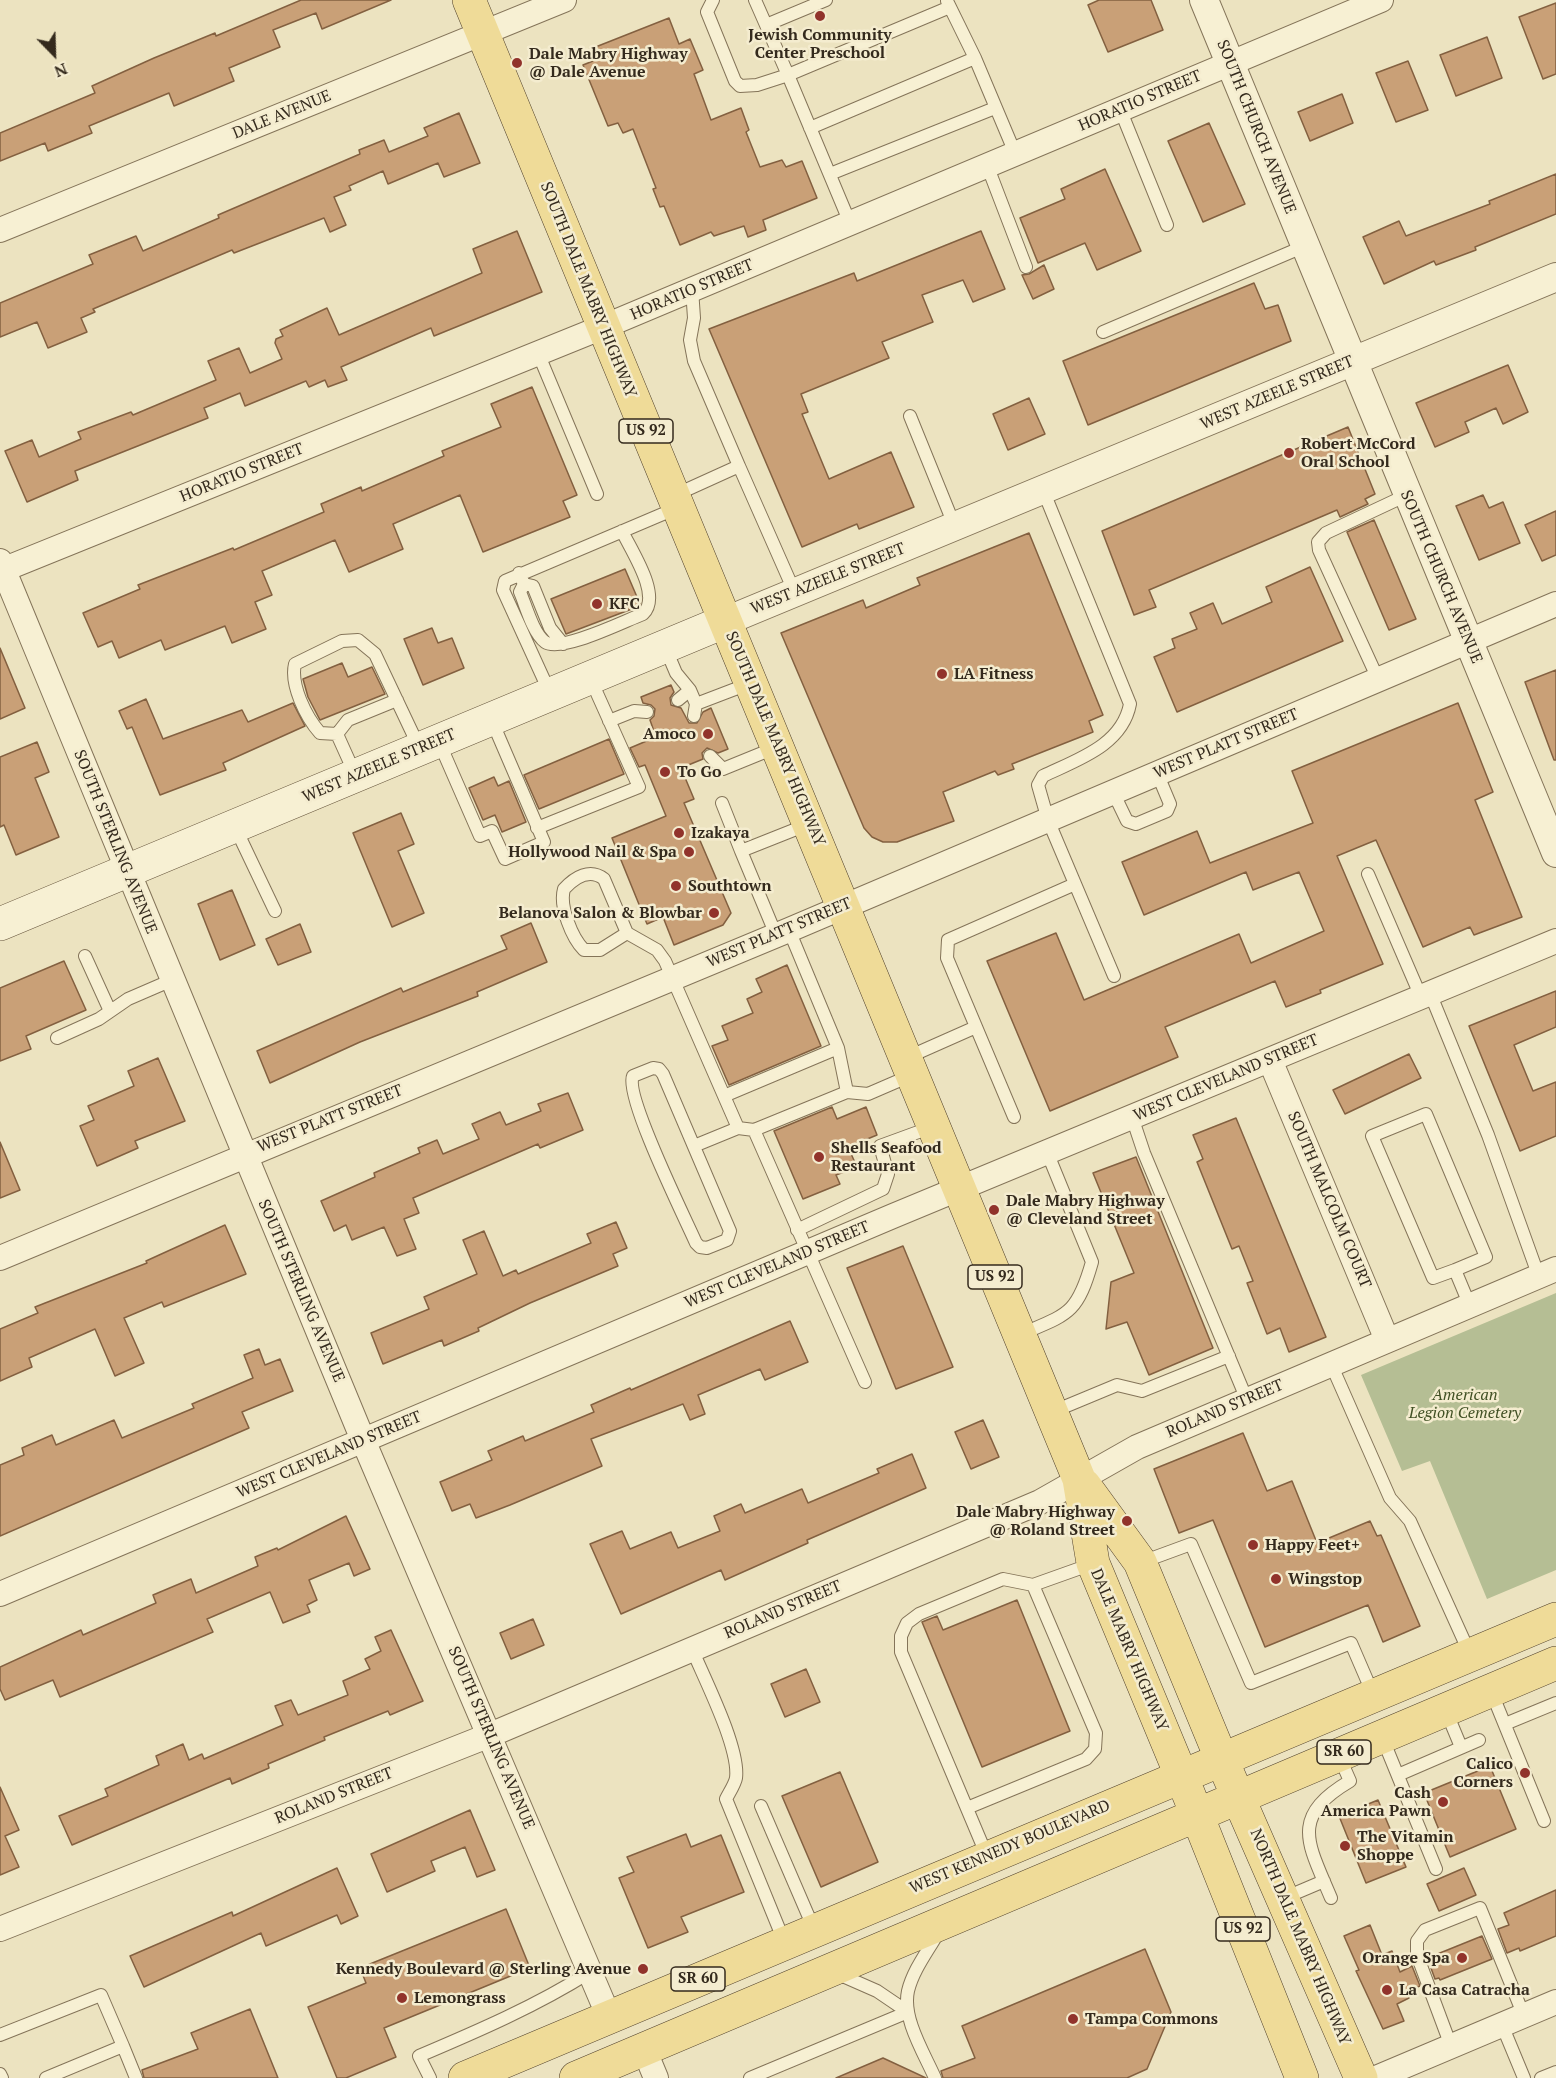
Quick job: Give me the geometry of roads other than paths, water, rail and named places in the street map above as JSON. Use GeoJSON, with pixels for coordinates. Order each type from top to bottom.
{"type":"FeatureCollection","features":[{"type":"Feature","properties":{"kind":"main road","name":"SOUTH DALE MABRY HIGHWAY"},"geometry":{"type":"LineString","coordinates":[[469,0],[845,906],[958,1189],[1079,1479]]}},
{"type":"Feature","properties":{"kind":"main road","name":"WEST AZEELE STREET"},"geometry":{"type":"LineString","coordinates":[[0,924],[726,621]]}},
{"type":"Feature","properties":{"kind":"main road","name":"US 92"},"geometry":{"type":"LineString","coordinates":[[1079,1479],[1140,1562],[1221,1758],[1240,1796]]}},
{"type":"Feature","properties":{"kind":"main road","name":"DALE MABRY HIGHWAY"},"geometry":{"type":"LineString","coordinates":[[1079,1479],[1093,1563],[1197,1814]]}},
{"type":"Feature","properties":{"kind":"main road","name":"WEST KENNEDY BOULEVARD"},"geometry":{"type":"LineString","coordinates":[[465,2078],[1556,1619]]}},
{"type":"Feature","properties":{"kind":"main road","name":"SR 60"},"geometry":{"type":"LineString","coordinates":[[576,2078],[650,2063],[829,1970],[1556,1663]]}},
{"type":"Feature","properties":{"kind":"main road","name":"NORTH DALE MABRY HIGHWAY"},"geometry":{"type":"LineString","coordinates":[[1240,1796],[1361,2078]]}},
{"type":"Feature","properties":{"kind":"main road","name":"US 92"},"geometry":{"type":"LineString","coordinates":[[1197,1814],[1302,2078]]}},
{"type":"Feature","properties":{"kind":"main road"},"geometry":{"type":"LineString","coordinates":[[609,2072],[625,2040],[652,2021],[771,1970],[799,1936]]}},
{"type":"Feature","properties":{"kind":"main road"},"geometry":{"type":"LineString","coordinates":[[524,2078],[584,2052],[601,2037],[609,2017]]}},
{"type":"Feature","properties":{"kind":"street","name":"DALE AVENUE"},"geometry":{"type":"LineString","coordinates":[[0,230],[564,0]]}},
{"type":"Feature","properties":{"kind":"street","name":"SOUTH CHURCH AVENUE"},"geometry":{"type":"LineString","coordinates":[[1203,0],[1556,853]]}},
{"type":"Feature","properties":{"kind":"street","name":"HORATIO STREET"},"geometry":{"type":"LineString","coordinates":[[1,567],[603,327],[1381,0]]}},
{"type":"Feature","properties":{"kind":"street","name":"WEST AZEELE STREET"},"geometry":{"type":"LineString","coordinates":[[726,621],[1556,277]]}},
{"type":"Feature","properties":{"kind":"street","name":"SOUTH STERLING AVENUE"},"geometry":{"type":"LineString","coordinates":[[1,567],[363,1440],[609,2017]]}},
{"type":"Feature","properties":{"kind":"street","name":"WEST PLATT STREET"},"geometry":{"type":"LineString","coordinates":[[0,1258],[845,906],[1556,604]]}},
{"type":"Feature","properties":{"kind":"street","name":"WEST CLEVELAND STREET"},"geometry":{"type":"LineString","coordinates":[[0,1594],[855,1232],[888,1203],[958,1189],[1556,941]]}},
{"type":"Feature","properties":{"kind":"street","name":"SOUTH MALCOLM COURT"},"geometry":{"type":"LineString","coordinates":[[1270,1060],[1388,1340]]}},
{"type":"Feature","properties":{"kind":"street","name":"ROLAND STREET"},"geometry":{"type":"LineString","coordinates":[[0,1929],[490,1735],[1040,1502],[1137,1447],[1547,1273]]}},
{"type":"Feature","properties":{"kind":"street"},"geometry":{"type":"LineString","coordinates":[[1376,2078],[1556,2002]]}},
{"type":"Feature","properties":{"kind":"lane"},"geometry":{"type":"LineString","coordinates":[[713,0],[707,12],[735,81],[740,86],[757,85],[788,75],[948,4],[975,58],[1015,153]]}},
{"type":"Feature","properties":{"kind":"lane"},"geometry":{"type":"LineString","coordinates":[[755,0],[850,223]]}},
{"type":"Feature","properties":{"kind":"lane"},"geometry":{"type":"LineString","coordinates":[[766,25],[826,0]]}},
{"type":"Feature","properties":{"kind":"lane"},"geometry":{"type":"LineString","coordinates":[[810,128],[975,58]]}},
{"type":"Feature","properties":{"kind":"lane"},"geometry":{"type":"LineString","coordinates":[[830,174],[995,108]]}},
{"type":"Feature","properties":{"kind":"lane"},"geometry":{"type":"LineString","coordinates":[[1120,109],[1167,225]]}},
{"type":"Feature","properties":{"kind":"lane"},"geometry":{"type":"LineString","coordinates":[[987,165],[1026,267]]}},
{"type":"Feature","properties":{"kind":"lane"},"geometry":{"type":"LineString","coordinates":[[1103,332],[1305,246]]}},
{"type":"Feature","properties":{"kind":"lane"},"geometry":{"type":"LineString","coordinates":[[692,289],[694,318],[690,340],[694,361],[795,592]]}},
{"type":"Feature","properties":{"kind":"lane"},"geometry":{"type":"LineString","coordinates":[[538,353],[597,494]]}},
{"type":"Feature","properties":{"kind":"lane"},"geometry":{"type":"LineString","coordinates":[[910,416],[955,527]]}},
{"type":"Feature","properties":{"kind":"lane"},"geometry":{"type":"LineString","coordinates":[[550,694],[503,590],[505,580],[521,578],[622,531],[739,466]]}},
{"type":"Feature","properties":{"kind":"lane"},"geometry":{"type":"LineString","coordinates":[[1043,490],[1130,704],[1123,723],[1097,751],[1043,776],[1039,791],[1048,820],[1114,976]]}},
{"type":"Feature","properties":{"kind":"lane"},"geometry":{"type":"LineString","coordinates":[[1378,679],[1319,550],[1318,542],[1326,533],[1407,495]]}},
{"type":"Feature","properties":{"kind":"lane"},"geometry":{"type":"LineString","coordinates":[[521,578],[520,592],[539,634],[544,642],[553,646],[643,614],[649,608],[651,594],[622,531]]}},
{"type":"Feature","properties":{"kind":"lane"},"geometry":{"type":"LineString","coordinates":[[337,734],[320,733],[311,723],[294,681],[295,664],[342,641],[358,640],[375,654],[397,700],[429,745],[480,836],[492,831],[505,859],[544,842],[491,719]]}},
{"type":"Feature","properties":{"kind":"lane"},"geometry":{"type":"LineString","coordinates":[[665,647],[676,673],[690,690],[698,710],[752,682]]}},
{"type":"Feature","properties":{"kind":"lane"},"geometry":{"type":"LineString","coordinates":[[537,828],[639,787],[590,678]]}},
{"type":"Feature","properties":{"kind":"lane"},"geometry":{"type":"LineString","coordinates":[[676,695],[690,690]]}},
{"type":"Feature","properties":{"kind":"lane"},"geometry":{"type":"LineString","coordinates":[[337,734],[348,720],[397,700]]}},
{"type":"Feature","properties":{"kind":"lane"},"geometry":{"type":"LineString","coordinates":[[609,721],[641,708]]}},
{"type":"Feature","properties":{"kind":"lane"},"geometry":{"type":"LineString","coordinates":[[337,734],[356,775]]}},
{"type":"Feature","properties":{"kind":"lane"},"geometry":{"type":"LineString","coordinates":[[710,756],[722,758],[723,769],[778,746]]}},
{"type":"Feature","properties":{"kind":"lane"},"geometry":{"type":"LineString","coordinates":[[1113,792],[1127,821],[1137,824],[1147,820],[1167,811],[1170,804],[1157,773]]}},
{"type":"Feature","properties":{"kind":"lane"},"geometry":{"type":"LineString","coordinates":[[722,803],[741,851],[838,1048],[847,1092]]}},
{"type":"Feature","properties":{"kind":"lane"},"geometry":{"type":"LineString","coordinates":[[741,851],[810,823]]}},
{"type":"Feature","properties":{"kind":"lane"},"geometry":{"type":"LineString","coordinates":[[235,826],[275,911]]}},
{"type":"Feature","properties":{"kind":"lane"},"geometry":{"type":"LineString","coordinates":[[627,933],[600,950],[584,950],[578,944],[563,904],[564,889],[579,877],[598,874],[604,879],[627,933],[657,950],[673,978],[738,1128]]}},
{"type":"Feature","properties":{"kind":"lane"},"geometry":{"type":"LineString","coordinates":[[1368,874],[1426,995],[1547,1273]]}},
{"type":"Feature","properties":{"kind":"lane"},"geometry":{"type":"LineString","coordinates":[[1014,1117],[947,958],[948,940],[1075,884]]}},
{"type":"Feature","properties":{"kind":"lane"},"geometry":{"type":"LineString","coordinates":[[85,956],[110,1011]]}},
{"type":"Feature","properties":{"kind":"lane"},"geometry":{"type":"LineString","coordinates":[[57,1038],[110,1011],[128,999],[172,980]]}},
{"type":"Feature","properties":{"kind":"lane"},"geometry":{"type":"LineString","coordinates":[[694,1146],[738,1128],[754,1130],[847,1092],[868,1094],[976,1027]]}},
{"type":"Feature","properties":{"kind":"lane"},"geometry":{"type":"LineString","coordinates":[[724,1096],[838,1048]]}},
{"type":"Feature","properties":{"kind":"lane"},"geometry":{"type":"LineString","coordinates":[[653,1068],[659,1069],[694,1146],[730,1231],[727,1240],[707,1248],[700,1247],[696,1243],[655,1152],[632,1089],[633,1076],[653,1068]]}},
{"type":"Feature","properties":{"kind":"lane"},"geometry":{"type":"LineString","coordinates":[[1426,1114],[1486,1257],[1455,1270],[1433,1278],[1372,1136],[1426,1114]]}},
{"type":"Feature","properties":{"kind":"lane"},"geometry":{"type":"LineString","coordinates":[[1132,1117],[1144,1153],[1247,1400]]}},
{"type":"Feature","properties":{"kind":"lane"},"geometry":{"type":"LineString","coordinates":[[797,1230],[844,1210],[888,1203],[888,1174],[880,1146],[933,1127]]}},
{"type":"Feature","properties":{"kind":"lane"},"geometry":{"type":"LineString","coordinates":[[754,1130],[865,1382]]}},
{"type":"Feature","properties":{"kind":"lane"},"geometry":{"type":"LineString","coordinates":[[1019,1335],[1070,1313],[1092,1262],[1047,1152]]}},
{"type":"Feature","properties":{"kind":"lane"},"geometry":{"type":"LineString","coordinates":[[844,1210],[855,1232]]}},
{"type":"Feature","properties":{"kind":"lane"},"geometry":{"type":"LineString","coordinates":[[1455,1270],[1470,1306]]}},
{"type":"Feature","properties":{"kind":"lane"},"geometry":{"type":"LineString","coordinates":[[1051,1412],[1117,1385],[1142,1391],[1229,1356]]}},
{"type":"Feature","properties":{"kind":"lane"},"geometry":{"type":"LineString","coordinates":[[1331,1364],[1390,1498],[1410,1521],[1470,1655]]}},
{"type":"Feature","properties":{"kind":"lane"},"geometry":{"type":"LineString","coordinates":[[1140,1562],[1191,1544],[1251,1683],[1351,1643],[1374,1695]]}},
{"type":"Feature","properties":{"kind":"lane"},"geometry":{"type":"LineString","coordinates":[[988,1857],[901,1652],[901,1636],[907,1623],[919,1614],[1003,1579],[1033,1585],[1093,1563]]}},
{"type":"Feature","properties":{"kind":"lane"},"geometry":{"type":"LineString","coordinates":[[967,1808],[1086,1759],[1095,1749],[1096,1733],[1033,1585]]}},
{"type":"Feature","properties":{"kind":"lane"},"geometry":{"type":"LineString","coordinates":[[692,1649],[722,1720],[735,1764],[736,1778],[726,1799],[799,1936]]}},
{"type":"Feature","properties":{"kind":"lane"},"geometry":{"type":"LineString","coordinates":[[1491,1690],[1544,1821]]}},
{"type":"Feature","properties":{"kind":"lane"},"geometry":{"type":"LineString","coordinates":[[1505,1724],[1556,1703]]}},
{"type":"Feature","properties":{"kind":"lane"},"geometry":{"type":"LineString","coordinates":[[1445,1710],[1461,1747]]}},
{"type":"Feature","properties":{"kind":"lane"},"geometry":{"type":"LineString","coordinates":[[1382,1737],[1436,1869]]}},
{"type":"Feature","properties":{"kind":"lane"},"geometry":{"type":"LineString","coordinates":[[1398,1775],[1479,1740]]}},
{"type":"Feature","properties":{"kind":"lane"},"geometry":{"type":"LineString","coordinates":[[1331,1898],[1309,1846],[1309,1834],[1312,1813],[1327,1795],[1350,1781],[1338,1754]]}},
{"type":"Feature","properties":{"kind":"lane"},"geometry":{"type":"LineString","coordinates":[[761,1806],[799,1936]]}},
{"type":"Feature","properties":{"kind":"lane"},"geometry":{"type":"LineString","coordinates":[[1283,1898],[1324,1881]]}},
{"type":"Feature","properties":{"kind":"lane"},"geometry":{"type":"LineString","coordinates":[[1451,2046],[1417,1955],[1417,1941],[1425,1930],[1480,1908],[1524,2016]]}},
{"type":"Feature","properties":{"kind":"lane"},"geometry":{"type":"LineString","coordinates":[[935,2078],[908,2013],[908,1992],[914,1974],[946,1920]]}},
{"type":"Feature","properties":{"kind":"lane"},"geometry":{"type":"LineString","coordinates":[[829,1970],[877,1991],[908,2013]]}},
{"type":"Feature","properties":{"kind":"lane"},"geometry":{"type":"LineString","coordinates":[[430,2078],[419,2056],[511,2016],[557,1993],[591,1972]]}},
{"type":"Feature","properties":{"kind":"lane"},"geometry":{"type":"LineString","coordinates":[[0,2035],[101,1995],[136,2078]]}},
{"type":"Feature","properties":{"kind":"lane"},"geometry":{"type":"LineString","coordinates":[[750,2078],[908,2013]]}},
{"type":"Feature","properties":{"kind":"lane"},"geometry":{"type":"LineString","coordinates":[[1502,2025],[1524,2078]]}},
{"type":"Feature","properties":{"kind":"lane"},"geometry":{"type":"LineString","coordinates":[[46,2078],[123,2046]]}},
{"type":"Feature","properties":{"kind":"lane"},"geometry":{"type":"LineString","coordinates":[[1540,2078],[1556,2072]]}},
{"type":"Feature","properties":{"kind":"place","name":"Jewish Community Center Preschool"},"geometry":{"type":"Point","coordinates":[820,16]}},
{"type":"Feature","properties":{"kind":"place","name":"Dale Mabry Highway @ Dale Avenue"},"geometry":{"type":"Point","coordinates":[517,63]}},
{"type":"Feature","properties":{"kind":"place","name":"Robert McCord Oral School"},"geometry":{"type":"Point","coordinates":[1289,453]}},
{"type":"Feature","properties":{"kind":"place","name":"KFC"},"geometry":{"type":"Point","coordinates":[597,604]}},
{"type":"Feature","properties":{"kind":"place","name":"LA Fitness"},"geometry":{"type":"Point","coordinates":[942,674]}},
{"type":"Feature","properties":{"kind":"place","name":"Amoco"},"geometry":{"type":"Point","coordinates":[708,734]}},
{"type":"Feature","properties":{"kind":"place","name":"To Go"},"geometry":{"type":"Point","coordinates":[665,772]}},
{"type":"Feature","properties":{"kind":"place","name":"Izakaya"},"geometry":{"type":"Point","coordinates":[679,833]}},
{"type":"Feature","properties":{"kind":"place","name":"Hollywood Nail & Spa"},"geometry":{"type":"Point","coordinates":[689,852]}},
{"type":"Feature","properties":{"kind":"place","name":"Southtown"},"geometry":{"type":"Point","coordinates":[676,886]}},
{"type":"Feature","properties":{"kind":"place","name":"Belanova Salon & Blowbar"},"geometry":{"type":"Point","coordinates":[714,913]}},
{"type":"Feature","properties":{"kind":"place","name":"Shells Seafood Restaurant"},"geometry":{"type":"Point","coordinates":[819,1157]}},
{"type":"Feature","properties":{"kind":"place","name":"Dale Mabry Highway @ Cleveland Street"},"geometry":{"type":"Point","coordinates":[994,1210]}},
{"type":"Feature","properties":{"kind":"place","name":"Dale Mabry Highway @ Roland Street"},"geometry":{"type":"Point","coordinates":[1127,1521]}},
{"type":"Feature","properties":{"kind":"place","name":"Happy Feet+"},"geometry":{"type":"Point","coordinates":[1253,1545]}},
{"type":"Feature","properties":{"kind":"place","name":"Wingstop"},"geometry":{"type":"Point","coordinates":[1276,1579]}},
{"type":"Feature","properties":{"kind":"place","name":"Calico Corners"},"geometry":{"type":"Point","coordinates":[1525,1773]}},
{"type":"Feature","properties":{"kind":"place","name":"Cash America Pawn"},"geometry":{"type":"Point","coordinates":[1443,1802]}},
{"type":"Feature","properties":{"kind":"place","name":"The Vitamin Shoppe"},"geometry":{"type":"Point","coordinates":[1345,1846]}},
{"type":"Feature","properties":{"kind":"place","name":"Orange Spa"},"geometry":{"type":"Point","coordinates":[1462,1958]}},
{"type":"Feature","properties":{"kind":"place","name":"Kennedy Boulevard @ Sterling Avenue"},"geometry":{"type":"Point","coordinates":[643,1969]}},
{"type":"Feature","properties":{"kind":"place","name":"La Casa Catracha"},"geometry":{"type":"Point","coordinates":[1387,1990]}},
{"type":"Feature","properties":{"kind":"place","name":"Lemongrass"},"geometry":{"type":"Point","coordinates":[402,1998]}},
{"type":"Feature","properties":{"kind":"place","name":"Tampa Commons"},"geometry":{"type":"Point","coordinates":[1073,2019]}},
{"type":"Feature","properties":{"kind":"park label","name":"American Legion Cemetery"},"geometry":{"type":"Point","coordinates":[1465,1404]}}]}
